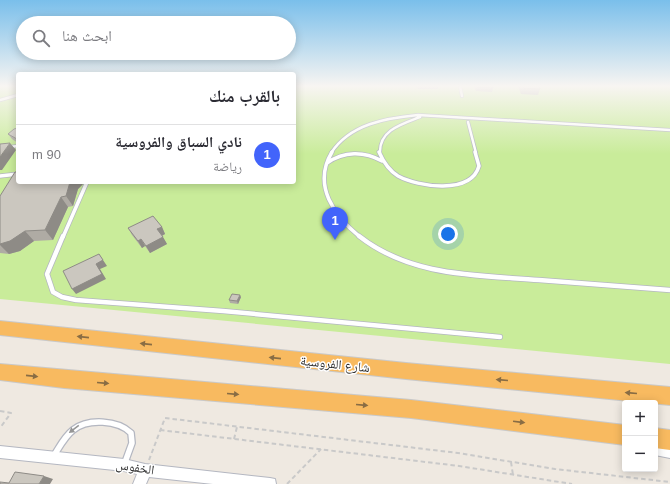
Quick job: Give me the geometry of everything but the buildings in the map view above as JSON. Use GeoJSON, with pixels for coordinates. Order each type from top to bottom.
{"type":"FeatureCollection","features":[{"type":"Feature","properties":{"kind":"highway","name":"شارع الفروسية"},"geometry":{"type":"LineString","coordinates":[[0,328],[398,371],[670,396]]}},
{"type":"Feature","properties":{"kind":"highway"},"geometry":{"type":"LineString","coordinates":[[0,372],[80,381],[411,409],[622,435]]}},
{"type":"Feature","properties":{"kind":"highway"},"geometry":{"type":"LineString","coordinates":[[658,438],[670,440]]}},
{"type":"Feature","properties":{"kind":"street"},"geometry":{"type":"LineString","coordinates":[[580,430],[622,441]]}},
{"type":"Feature","properties":{"kind":"street"},"geometry":{"type":"LineString","coordinates":[[658,450],[670,452]]}},
{"type":"Feature","properties":{"kind":"street","name":"الخفوس"},"geometry":{"type":"LineString","coordinates":[[0,452],[124,465],[145,470],[270,484]]}},
{"type":"Feature","properties":{"kind":"street"},"geometry":{"type":"LineString","coordinates":[[139,484],[145,470]]}},
{"type":"Feature","properties":{"kind":"lane"},"geometry":{"type":"LineString","coordinates":[[383,162],[379,147],[381,140],[386,134],[406,122],[430,115]]}},
{"type":"Feature","properties":{"kind":"lane"},"geometry":{"type":"LineString","coordinates":[[670,130],[430,115],[393,118],[364,127],[340,142],[326,163],[323,176],[324,189],[329,203],[337,215],[356,234],[374,247],[410,264],[453,273],[670,290]]}},
{"type":"Feature","properties":{"kind":"lane"},"geometry":{"type":"LineString","coordinates":[[326,163],[341,156],[354,154],[372,156],[383,162],[395,175],[406,181],[418,184],[445,186],[467,181],[474,176],[479,166],[468,122]]}},
{"type":"Feature","properties":{"kind":"lane"},"geometry":{"type":"LineString","coordinates":[[0,148],[16,146]]}},
{"type":"Feature","properties":{"kind":"lane"},"geometry":{"type":"LineString","coordinates":[[0,176],[16,174]]}},
{"type":"Feature","properties":{"kind":"lane"},"geometry":{"type":"LineString","coordinates":[[11,180],[16,174]]}},
{"type":"Feature","properties":{"kind":"lane"},"geometry":{"type":"LineString","coordinates":[[86,184],[47,274],[53,292],[62,297],[76,300],[223,311],[500,337]]}},
{"type":"Feature","properties":{"kind":"lane"},"geometry":{"type":"LineString","coordinates":[[53,458],[68,434],[80,425],[92,422],[122,426],[131,433],[132,443],[124,465]]}},
{"type":"Feature","properties":{"kind":"path"},"geometry":{"type":"LineString","coordinates":[[0,411],[11,413],[0,428]]}},
{"type":"Feature","properties":{"kind":"path"},"geometry":{"type":"LineString","coordinates":[[145,470],[165,418],[458,453],[555,469],[670,482]]}},
{"type":"Feature","properties":{"kind":"path"},"geometry":{"type":"LineString","coordinates":[[234,439],[237,427]]}},
{"type":"Feature","properties":{"kind":"path"},"geometry":{"type":"LineString","coordinates":[[160,430],[459,466],[572,484]]}},
{"type":"Feature","properties":{"kind":"path"},"geometry":{"type":"LineString","coordinates":[[287,484],[321,449]]}},
{"type":"Feature","properties":{"kind":"path"},"geometry":{"type":"LineString","coordinates":[[511,462],[514,475]]}},
{"type":"Feature","properties":{"kind":"green space"},"geometry":{"type":"Polygon","coordinates":[[[0,109],[16,109],[16,184],[296,184],[296,109],[670,109],[670,364],[0,299],[0,109]]]}},
{"type":"Feature","properties":{"kind":"place","name":"نادي السباق والفروسية"},"geometry":{"type":"Point","coordinates":[335,240]}}]}
